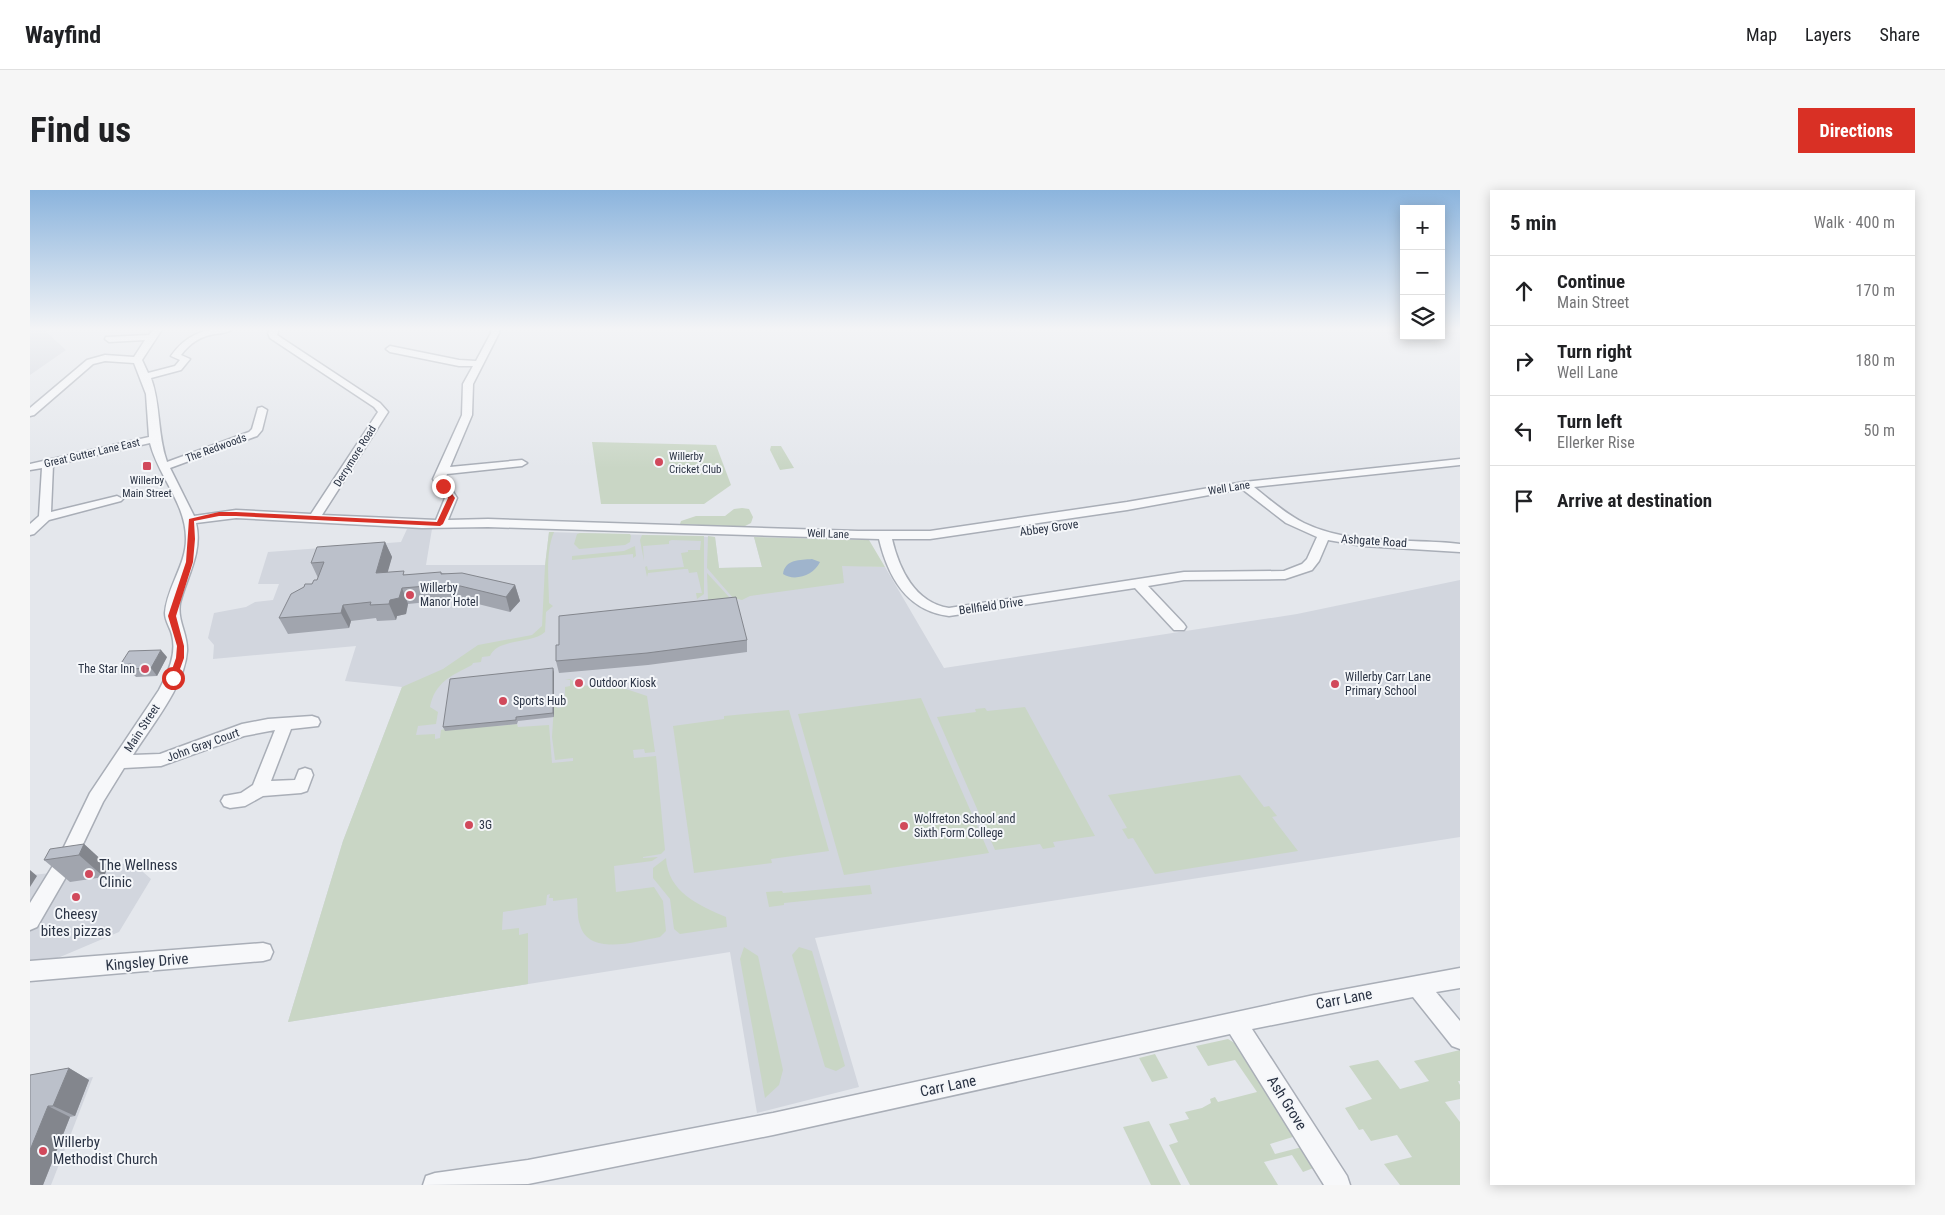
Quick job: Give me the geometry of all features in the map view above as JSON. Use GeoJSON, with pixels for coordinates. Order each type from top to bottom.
{"type":"FeatureCollection","features":[{"type":"Feature","properties":{"kind":"street"},"geometry":{"type":"LineString","coordinates":[[30,413],[75,374]]}},
{"type":"Feature","properties":{"kind":"street"},"geometry":{"type":"LineString","coordinates":[[146,376],[152,374]]}},
{"type":"Feature","properties":{"kind":"street","name":"Derrymore Road"},"geometry":{"type":"LineString","coordinates":[[314,518],[383,412],[377,405],[331,374]]}},
{"type":"Feature","properties":{"kind":"street"},"geometry":{"type":"LineString","coordinates":[[440,524],[452,498],[440,479],[467,414],[468,384],[473,374]]}},
{"type":"Feature","properties":{"kind":"street","name":"Main Street"},"geometry":{"type":"LineString","coordinates":[[30,921],[68,857],[96,798],[165,693],[177,668],[180,646],[172,616],[189,562],[192,539],[191,520],[163,467],[154,439],[152,398],[146,376]]}},
{"type":"Feature","properties":{"kind":"street","name":"The Redwoods"},"geometry":{"type":"LineString","coordinates":[[163,467],[246,438],[257,430],[264,416]]}},
{"type":"Feature","properties":{"kind":"street","name":"Great Gutter Lane East"},"geometry":{"type":"LineString","coordinates":[[30,467],[154,439]]}},
{"type":"Feature","properties":{"kind":"street","name":"Well Lane"},"geometry":{"type":"LineString","coordinates":[[1127,506],[1244,484],[1460,462]]}},
{"type":"Feature","properties":{"kind":"street"},"geometry":{"type":"LineString","coordinates":[[45,517],[45,487],[48,463]]}},
{"type":"Feature","properties":{"kind":"street"},"geometry":{"type":"LineString","coordinates":[[443,471],[524,463]]}},
{"type":"Feature","properties":{"kind":"street","name":"Ashgate Road"},"geometry":{"type":"LineString","coordinates":[[1244,484],[1290,520],[1305,529],[1324,536],[1358,542],[1441,545],[1460,548]]}},
{"type":"Feature","properties":{"kind":"street"},"geometry":{"type":"LineString","coordinates":[[30,531],[45,517],[110,503]]}},
{"type":"Feature","properties":{"kind":"street","name":"Abbey Grove"},"geometry":{"type":"LineString","coordinates":[[944,539],[1136,515],[1127,506]]}},
{"type":"Feature","properties":{"kind":"street","name":"Well Lane"},"geometry":{"type":"LineString","coordinates":[[191,520],[214,515],[236,514],[440,524],[521,524],[944,539]]}},
{"type":"Feature","properties":{"kind":"street","name":"Bellfield Drive"},"geometry":{"type":"LineString","coordinates":[[885,536],[892,561],[913,595],[923,604],[935,610],[949,612],[1184,576],[1285,574],[1299,570],[1313,561],[1324,536]]}},
{"type":"Feature","properties":{"kind":"street"},"geometry":{"type":"LineString","coordinates":[[1139,584],[1179,627]]}},
{"type":"Feature","properties":{"kind":"street","name":"John Gray Court"},"geometry":{"type":"LineString","coordinates":[[120,762],[161,760],[242,730],[312,722]]}},
{"type":"Feature","properties":{"kind":"street"},"geometry":{"type":"LineString","coordinates":[[260,790],[285,724]]}},
{"type":"Feature","properties":{"kind":"street"},"geometry":{"type":"LineString","coordinates":[[230,801],[245,799],[260,790],[301,786],[305,775]]}},
{"type":"Feature","properties":{"kind":"street","name":"Kingsley Drive"},"geometry":{"type":"LineString","coordinates":[[30,972],[263,952]]}},
{"type":"Feature","properties":{"kind":"street","name":"Carr Lane"},"geometry":{"type":"LineString","coordinates":[[435,1185],[528,1172],[810,1116],[1235,1022],[1460,978]]}},
{"type":"Feature","properties":{"kind":"street"},"geometry":{"type":"LineString","coordinates":[[1417,986],[1460,1038]]}},
{"type":"Feature","properties":{"kind":"street","name":"Ash Grove"},"geometry":{"type":"LineString","coordinates":[[1235,1022],[1338,1185]]}},
{"type":"Feature","properties":{"kind":"shaded area","name":"Wolfreton School and Sixth Form College"},"geometry":{"type":"Polygon","coordinates":[[[407,529],[432,529],[426,565],[545,565],[549,532],[715,537],[719,568],[762,567],[754,537],[841,565],[885,567],[944,668],[1297,614],[1460,580],[1460,837],[815,938],[859,1087],[757,1113],[730,952],[288,1022],[343,841],[402,687],[345,681],[356,646],[213,659],[214,645],[208,638],[214,613],[246,607],[255,602],[273,600],[279,584],[258,584],[268,552],[401,542],[407,529]]]}},
{"type":"Feature","properties":{"kind":"shaded area"},"geometry":{"type":"Polygon","coordinates":[[[148,860],[143,872],[151,879],[119,932],[30,968],[30,875],[75,871],[148,860]]]}},
{"type":"Feature","properties":{"kind":"shaded area","name":"Willerby Methodist Church"},"geometry":{"type":"Polygon","coordinates":[[[93,1077],[51,1185],[30,1185],[30,1086],[93,1077]]]}},
{"type":"Feature","properties":{"kind":"green space","name":"Willerby Cricket Club"},"geometry":{"type":"Polygon","coordinates":[[[592,442],[716,445],[731,485],[704,504],[601,504],[592,442]]]}},
{"type":"Feature","properties":{"kind":"green space"},"geometry":{"type":"Polygon","coordinates":[[[771,446],[781,446],[794,468],[780,470],[770,450],[771,446]]]}},
{"type":"Feature","properties":{"kind":"green space"},"geometry":{"type":"Polygon","coordinates":[[[734,509],[749,509],[753,517],[751,523],[743,527],[680,524],[681,521],[696,516],[725,516],[734,509]]]}},
{"type":"Feature","properties":{"kind":"green space"},"geometry":{"type":"Polygon","coordinates":[[[549,532],[554,532],[549,549],[548,567],[549,603],[553,606],[546,612],[545,632],[539,636],[500,646],[490,656],[482,657],[481,662],[473,663],[445,681],[436,691],[430,707],[438,712],[436,724],[418,726],[416,735],[435,734],[435,739],[440,738],[441,730],[445,729],[498,724],[498,726],[517,724],[518,727],[549,725],[552,763],[573,761],[573,758],[555,760],[552,737],[554,704],[557,703],[557,708],[565,707],[565,687],[570,686],[570,680],[565,679],[570,679],[579,685],[626,689],[647,696],[655,752],[645,753],[644,749],[633,750],[634,758],[656,756],[665,850],[661,854],[643,857],[658,857],[652,861],[614,866],[616,892],[654,887],[663,901],[666,931],[660,937],[627,943],[603,944],[593,941],[585,935],[580,925],[577,898],[553,901],[553,898],[549,898],[550,894],[547,895],[546,905],[503,912],[502,930],[519,928],[519,935],[528,933],[528,984],[288,1022],[343,841],[402,687],[443,669],[478,645],[532,635],[542,626],[549,532]]]}},
{"type":"Feature","properties":{"kind":"green space"},"geometry":{"type":"Polygon","coordinates":[[[577,534],[630,534],[631,536],[630,542],[625,545],[579,549],[574,544],[577,534]]]}},
{"type":"Feature","properties":{"kind":"green space"},"geometry":{"type":"Polygon","coordinates":[[[642,535],[704,536],[704,594],[697,599],[696,593],[702,593],[697,572],[689,573],[688,569],[684,569],[648,573],[647,577],[645,567],[647,566],[648,570],[684,567],[681,553],[688,552],[688,550],[700,550],[701,541],[672,540],[669,541],[669,544],[643,546],[644,561],[640,540],[642,535]]]}},
{"type":"Feature","properties":{"kind":"green space"},"geometry":{"type":"Polygon","coordinates":[[[708,536],[715,537],[719,568],[762,567],[754,537],[869,540],[885,567],[842,566],[844,583],[750,596],[742,600],[733,598],[707,568],[708,536]]]}},
{"type":"Feature","properties":{"kind":"green space"},"geometry":{"type":"Polygon","coordinates":[[[635,546],[636,556],[633,558],[633,554],[572,560],[572,556],[624,551],[635,546]]]}},
{"type":"Feature","properties":{"kind":"green space"},"geometry":{"type":"Polygon","coordinates":[[[707,573],[730,598],[708,600],[707,573]]]}},
{"type":"Feature","properties":{"kind":"green space"},"geometry":{"type":"Polygon","coordinates":[[[921,698],[989,853],[844,875],[798,714],[921,698]]]}},
{"type":"Feature","properties":{"kind":"green space"},"geometry":{"type":"Polygon","coordinates":[[[1025,707],[1095,836],[1053,842],[1055,847],[1043,849],[1040,844],[995,850],[937,717],[976,712],[975,709],[985,708],[987,711],[1025,707]]]}},
{"type":"Feature","properties":{"kind":"green space"},"geometry":{"type":"Polygon","coordinates":[[[789,710],[829,851],[771,859],[772,863],[694,873],[673,726],[724,719],[724,716],[789,710]]]}},
{"type":"Feature","properties":{"kind":"green space"},"geometry":{"type":"Polygon","coordinates":[[[1240,775],[1264,807],[1269,806],[1277,816],[1272,817],[1298,851],[1155,874],[1133,838],[1128,839],[1122,829],[1127,828],[1108,795],[1240,775]]]}},
{"type":"Feature","properties":{"kind":"green space"},"geometry":{"type":"Polygon","coordinates":[[[666,858],[672,880],[678,888],[695,902],[726,917],[727,927],[680,934],[674,929],[670,899],[653,878],[653,868],[666,858]]]}},
{"type":"Feature","properties":{"kind":"green space"},"geometry":{"type":"Polygon","coordinates":[[[870,885],[872,894],[784,903],[784,905],[769,907],[766,892],[782,891],[783,893],[870,885]]]}},
{"type":"Feature","properties":{"kind":"green space"},"geometry":{"type":"Polygon","coordinates":[[[744,947],[758,956],[783,1070],[779,1085],[765,1098],[740,959],[744,947]]]}},
{"type":"Feature","properties":{"kind":"green space"},"geometry":{"type":"Polygon","coordinates":[[[799,947],[812,951],[845,1066],[836,1071],[825,1067],[792,955],[799,947]]]}},
{"type":"Feature","properties":{"kind":"green space"},"geometry":{"type":"Polygon","coordinates":[[[1228,1039],[1238,1045],[1296,1136],[1270,1144],[1275,1154],[1302,1147],[1316,1167],[1303,1172],[1292,1155],[1264,1162],[1278,1185],[1190,1185],[1169,1145],[1178,1142],[1169,1124],[1189,1119],[1185,1112],[1202,1108],[1211,1103],[1210,1099],[1215,1097],[1218,1102],[1257,1092],[1235,1060],[1208,1066],[1196,1046],[1228,1039]]]}},
{"type":"Feature","properties":{"kind":"green space"},"geometry":{"type":"Polygon","coordinates":[[[1460,1050],[1460,1081],[1458,1081],[1460,1085],[1460,1099],[1445,1102],[1460,1122],[1460,1185],[1400,1185],[1384,1164],[1412,1157],[1397,1135],[1371,1141],[1363,1129],[1359,1130],[1345,1108],[1372,1099],[1349,1066],[1378,1060],[1400,1089],[1429,1081],[1414,1061],[1460,1050]]]}},
{"type":"Feature","properties":{"kind":"green space"},"geometry":{"type":"Polygon","coordinates":[[[1155,1054],[1168,1078],[1152,1082],[1139,1058],[1155,1054]]]}},
{"type":"Feature","properties":{"kind":"green space"},"geometry":{"type":"Polygon","coordinates":[[[1149,1121],[1181,1185],[1151,1185],[1123,1127],[1149,1121]]]}},
{"type":"Feature","properties":{"kind":"water"},"geometry":{"type":"Polygon","coordinates":[[[812,559],[820,562],[809,574],[793,577],[783,574],[784,569],[790,563],[798,560],[812,559]]]}},
{"type":"Feature","properties":{"kind":"building"},"geometry":{"type":"Polygon","coordinates":[[[385,542],[376,573],[404,571],[403,575],[441,572],[441,574],[462,573],[515,585],[506,597],[452,584],[402,588],[399,598],[390,600],[389,604],[370,605],[371,602],[343,605],[341,613],[279,618],[291,594],[304,587],[305,584],[312,584],[314,580],[317,580],[324,562],[311,563],[317,547],[385,542]]]}},
{"type":"Feature","properties":{"kind":"building"},"geometry":{"type":"Polygon","coordinates":[[[736,597],[747,640],[647,653],[556,661],[556,645],[559,645],[559,616],[736,597]]]}},
{"type":"Feature","properties":{"kind":"building"},"geometry":{"type":"Polygon","coordinates":[[[161,650],[151,668],[129,669],[131,664],[120,665],[129,651],[161,650]]]}},
{"type":"Feature","properties":{"kind":"building","name":"Sports Hub"},"geometry":{"type":"Polygon","coordinates":[[[553,668],[553,713],[516,717],[516,720],[443,727],[450,679],[553,668]]]}},
{"type":"Feature","properties":{"kind":"building"},"geometry":{"type":"Polygon","coordinates":[[[84,844],[79,855],[44,860],[50,849],[84,844]]]}},
{"type":"Feature","properties":{"kind":"building"},"geometry":{"type":"Polygon","coordinates":[[[69,1068],[53,1106],[48,1106],[30,1150],[30,1075],[69,1068]]]}},
{"type":"Feature","properties":{"kind":"place","name":"Willerby Cricket Club"},"geometry":{"type":"Point","coordinates":[659,462]}},
{"type":"Feature","properties":{"kind":"place","name":"Willerby Main Street"},"geometry":{"type":"Point","coordinates":[147,466]}},
{"type":"Feature","properties":{"kind":"place","name":"Willerby Manor Hotel"},"geometry":{"type":"Point","coordinates":[410,595]}},
{"type":"Feature","properties":{"kind":"place","name":"The Star Inn"},"geometry":{"type":"Point","coordinates":[145,669]}},
{"type":"Feature","properties":{"kind":"place","name":"Outdoor Kiosk"},"geometry":{"type":"Point","coordinates":[579,683]}},
{"type":"Feature","properties":{"kind":"place","name":"Willerby Carr Lane Primary School"},"geometry":{"type":"Point","coordinates":[1335,684]}},
{"type":"Feature","properties":{"kind":"place","name":"Sports Hub"},"geometry":{"type":"Point","coordinates":[503,701]}},
{"type":"Feature","properties":{"kind":"place","name":"3G"},"geometry":{"type":"Point","coordinates":[469,825]}},
{"type":"Feature","properties":{"kind":"place","name":"Wolfreton School and Sixth Form College"},"geometry":{"type":"Point","coordinates":[904,826]}},
{"type":"Feature","properties":{"kind":"place","name":"The Wellness Clinic"},"geometry":{"type":"Point","coordinates":[89,874]}},
{"type":"Feature","properties":{"kind":"place","name":"Cheesy bites pizzas"},"geometry":{"type":"Point","coordinates":[76,897]}},
{"type":"Feature","properties":{"kind":"place","name":"Willerby Methodist Church"},"geometry":{"type":"Point","coordinates":[43,1151]}},
{"type":"Feature","properties":{"kind":"route"},"geometry":{"type":"LineString","coordinates":[[173,678],[180,658],[180,646],[172,616],[192,550],[191,520],[219,514],[236,514],[440,524],[452,498],[443,486]]}}]}
